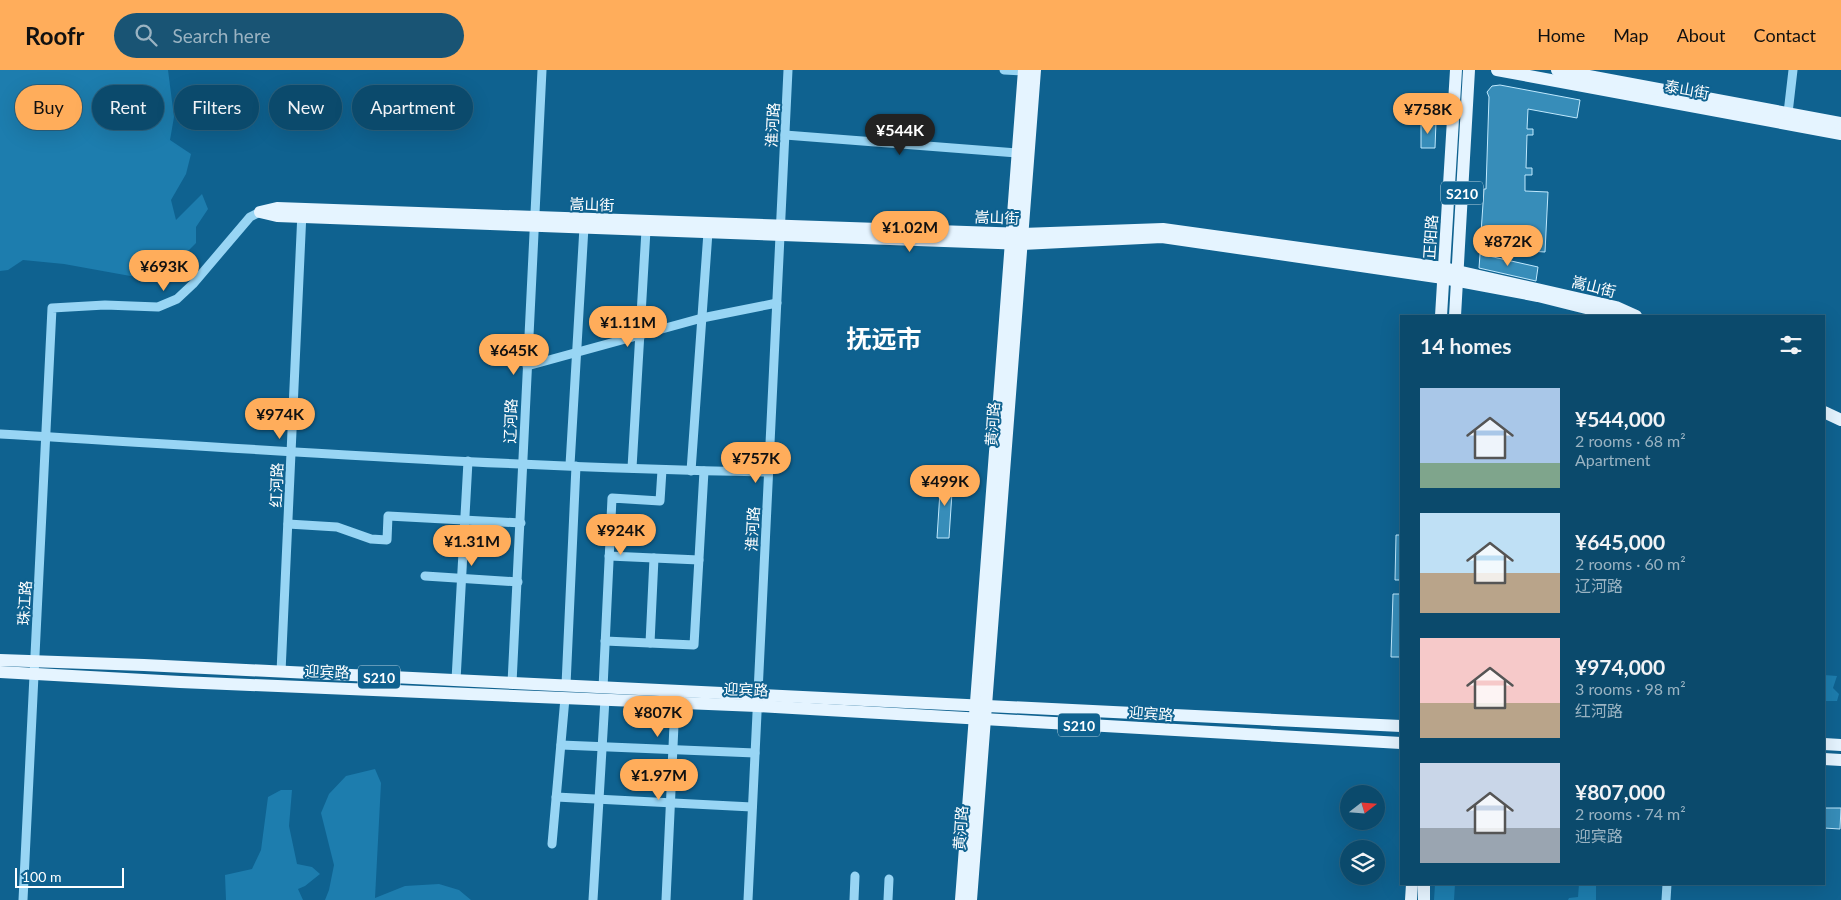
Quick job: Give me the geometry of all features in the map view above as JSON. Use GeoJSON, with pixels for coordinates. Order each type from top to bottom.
{"type":"FeatureCollection","features":[{"type":"Feature","properties":{"kind":"main road","name":"黄河路"},"geometry":{"type":"LineString","coordinates":[[1017,239],[1017,153],[1027,70]]}},
{"type":"Feature","properties":{"kind":"main road","name":"黄河路"},"geometry":{"type":"LineString","coordinates":[[961,900],[980,718],[1017,239],[1027,70]]}},
{"type":"Feature","properties":{"kind":"main road","name":"正阳路"},"geometry":{"type":"LineString","coordinates":[[1441,315],[1456,70]]}},
{"type":"Feature","properties":{"kind":"main road","name":"正阳路"},"geometry":{"type":"LineString","coordinates":[[1455,315],[1469,70]]}},
{"type":"Feature","properties":{"kind":"main road","name":"泰山街"},"geometry":{"type":"LineString","coordinates":[[1497,70],[1841,134]]}},
{"type":"Feature","properties":{"kind":"main road","name":"泰山街"},"geometry":{"type":"LineString","coordinates":[[1557,70],[1841,123]]}},
{"type":"Feature","properties":{"kind":"main road","name":"嵩山街"},"geometry":{"type":"LineString","coordinates":[[255,214],[277,208],[302,213],[1017,239],[1162,237],[1444,273],[1616,307],[1634,315]]}},
{"type":"Feature","properties":{"kind":"main road","name":"嵩山街"},"geometry":{"type":"LineString","coordinates":[[534,222],[646,230],[708,232],[780,231]]}},
{"type":"Feature","properties":{"kind":"main road","name":"嵩山街"},"geometry":{"type":"LineString","coordinates":[[1458,276],[1614,315]]}},
{"type":"Feature","properties":{"kind":"main road"},"geometry":{"type":"LineString","coordinates":[[1825,403],[1841,411]]}},
{"type":"Feature","properties":{"kind":"main road"},"geometry":{"type":"LineString","coordinates":[[1825,412],[1841,420]]}},
{"type":"Feature","properties":{"kind":"main road","name":"迎宾路"},"geometry":{"type":"LineString","coordinates":[[0,660],[34,667],[180,682],[566,692],[757,701],[981,705],[1400,726]]}},
{"type":"Feature","properties":{"kind":"main road","name":"迎宾路"},"geometry":{"type":"LineString","coordinates":[[0,672],[34,667],[282,672],[512,683],[566,692]]}},
{"type":"Feature","properties":{"kind":"main road","name":"迎宾路"},"geometry":{"type":"LineString","coordinates":[[604,694],[675,703],[757,701],[980,718],[1400,743]]}},
{"type":"Feature","properties":{"kind":"main road","name":"黄河路"},"geometry":{"type":"LineString","coordinates":[[971,900],[980,718]]}},
{"type":"Feature","properties":{"kind":"main road"},"geometry":{"type":"LineString","coordinates":[[1825,744],[1841,745]]}},
{"type":"Feature","properties":{"kind":"main road"},"geometry":{"type":"LineString","coordinates":[[1825,759],[1841,760]]}},
{"type":"Feature","properties":{"kind":"main road"},"geometry":{"type":"LineString","coordinates":[[1411,900],[1412,885]]}},
{"type":"Feature","properties":{"kind":"main road"},"geometry":{"type":"LineString","coordinates":[[1424,885],[1424,900]]}},
{"type":"Feature","properties":{"kind":"street","name":"辽河路"},"geometry":{"type":"LineString","coordinates":[[512,683],[542,70]]}},
{"type":"Feature","properties":{"kind":"street","name":"淮河路"},"geometry":{"type":"LineString","coordinates":[[748,900],[788,70]]}},
{"type":"Feature","properties":{"kind":"street"},"geometry":{"type":"LineString","coordinates":[[1004,70],[1027,70]]}},
{"type":"Feature","properties":{"kind":"street"},"geometry":{"type":"LineString","coordinates":[[1788,113],[1793,70]]}},
{"type":"Feature","properties":{"kind":"street"},"geometry":{"type":"LineString","coordinates":[[785,135],[1017,153]]}},
{"type":"Feature","properties":{"kind":"street","name":"红河路"},"geometry":{"type":"LineString","coordinates":[[282,672],[302,213]]}},
{"type":"Feature","properties":{"kind":"street","name":"珠江路"},"geometry":{"type":"LineString","coordinates":[[23,900],[52,308],[105,305],[158,307],[171,302],[193,284],[255,214]]}},
{"type":"Feature","properties":{"kind":"street"},"geometry":{"type":"LineString","coordinates":[[552,844],[566,692],[577,351],[584,227]]}},
{"type":"Feature","properties":{"kind":"street"},"geometry":{"type":"LineString","coordinates":[[632,468],[646,230]]}},
{"type":"Feature","properties":{"kind":"street"},"geometry":{"type":"LineString","coordinates":[[691,471],[708,232]]}},
{"type":"Feature","properties":{"kind":"street"},"geometry":{"type":"LineString","coordinates":[[527,366],[702,318],[778,303]]}},
{"type":"Feature","properties":{"kind":"street"},"geometry":{"type":"LineString","coordinates":[[0,434],[468,461],[662,470],[769,472]]}},
{"type":"Feature","properties":{"kind":"street"},"geometry":{"type":"LineString","coordinates":[[456,680],[468,461]]}},
{"type":"Feature","properties":{"kind":"street"},"geometry":{"type":"LineString","coordinates":[[593,900],[602,747],[612,498],[660,501],[662,470]]}},
{"type":"Feature","properties":{"kind":"street"},"geometry":{"type":"LineString","coordinates":[[605,641],[694,645],[704,471]]}},
{"type":"Feature","properties":{"kind":"street"},"geometry":{"type":"LineString","coordinates":[[288,524],[337,527],[371,539],[387,540],[388,516],[521,523]]}},
{"type":"Feature","properties":{"kind":"street"},"geometry":{"type":"LineString","coordinates":[[609,556],[699,560]]}},
{"type":"Feature","properties":{"kind":"street"},"geometry":{"type":"LineString","coordinates":[[650,643],[654,558]]}},
{"type":"Feature","properties":{"kind":"street"},"geometry":{"type":"LineString","coordinates":[[425,576],[518,582]]}},
{"type":"Feature","properties":{"kind":"street"},"geometry":{"type":"LineString","coordinates":[[666,900],[675,703]]}},
{"type":"Feature","properties":{"kind":"street"},"geometry":{"type":"LineString","coordinates":[[561,745],[755,753]]}},
{"type":"Feature","properties":{"kind":"street"},"geometry":{"type":"LineString","coordinates":[[556,797],[752,806]]}},
{"type":"Feature","properties":{"kind":"street"},"geometry":{"type":"LineString","coordinates":[[854,900],[855,876]]}},
{"type":"Feature","properties":{"kind":"street"},"geometry":{"type":"LineString","coordinates":[[888,900],[889,878]]}},
{"type":"Feature","properties":{"kind":"street"},"geometry":{"type":"LineString","coordinates":[[1666,885],[1666,900]]}},
{"type":"Feature","properties":{"kind":"shaded area"},"geometry":{"type":"Polygon","coordinates":[[[0,70],[168,70],[174,117],[170,140],[191,154],[186,174],[171,200],[176,220],[202,194],[208,209],[196,227],[196,243],[158,281],[64,264],[23,260],[8,270],[0,271],[0,70]]]}},
{"type":"Feature","properties":{"kind":"shaded area"},"geometry":{"type":"Polygon","coordinates":[[[1825,675],[1837,676],[1833,688],[1839,694],[1837,701],[1825,701],[1825,675]]]}},
{"type":"Feature","properties":{"kind":"shaded area"},"geometry":{"type":"Polygon","coordinates":[[[375,769],[381,783],[375,898],[405,886],[439,884],[459,890],[471,900],[325,900],[334,865],[321,813],[329,794],[346,776],[375,769]]]}},
{"type":"Feature","properties":{"kind":"shaded area"},"geometry":{"type":"Polygon","coordinates":[[[281,790],[292,790],[289,826],[297,864],[312,867],[320,874],[298,889],[303,900],[226,900],[225,875],[252,869],[261,850],[268,797],[281,790]]]}},
{"type":"Feature","properties":{"kind":"shaded area"},"geometry":{"type":"Polygon","coordinates":[[[1435,885],[1455,885],[1454,900],[1434,900],[1435,885]]]}},
{"type":"Feature","properties":{"kind":"shaded area"},"geometry":{"type":"Polygon","coordinates":[[[1579,885],[1596,885],[1596,900],[1568,900],[1569,898],[1578,897],[1579,885]]]}},
{"type":"Feature","properties":{"kind":"building"},"geometry":{"type":"Polygon","coordinates":[[[1500,85],[1580,100],[1577,118],[1528,109],[1527,129],[1533,129],[1533,135],[1527,135],[1526,168],[1532,168],[1532,175],[1525,175],[1525,191],[1548,192],[1545,252],[1480,248],[1484,189],[1486,189],[1489,97],[1487,92],[1492,86],[1500,85]]]}},
{"type":"Feature","properties":{"kind":"building"},"geometry":{"type":"Polygon","coordinates":[[[1421,121],[1436,122],[1435,148],[1421,148],[1421,121]]]}},
{"type":"Feature","properties":{"kind":"building"},"geometry":{"type":"Polygon","coordinates":[[[1480,254],[1538,267],[1536,281],[1479,268],[1480,254]]]}},
{"type":"Feature","properties":{"kind":"building"},"geometry":{"type":"Polygon","coordinates":[[[941,476],[953,477],[949,538],[937,538],[941,476]]]}},
{"type":"Feature","properties":{"kind":"building"},"geometry":{"type":"Polygon","coordinates":[[[1396,535],[1400,535],[1400,580],[1395,580],[1396,535]]]}},
{"type":"Feature","properties":{"kind":"building"},"geometry":{"type":"Polygon","coordinates":[[[1393,594],[1400,594],[1400,657],[1391,657],[1393,594]]]}},
{"type":"Feature","properties":{"kind":"building"},"geometry":{"type":"Polygon","coordinates":[[[1825,808],[1841,808],[1840,829],[1825,828],[1825,808]]]}},
{"type":"Feature","properties":{"kind":"district","name":"抚远市"},"geometry":{"type":"Point","coordinates":[884,338]}}]}
